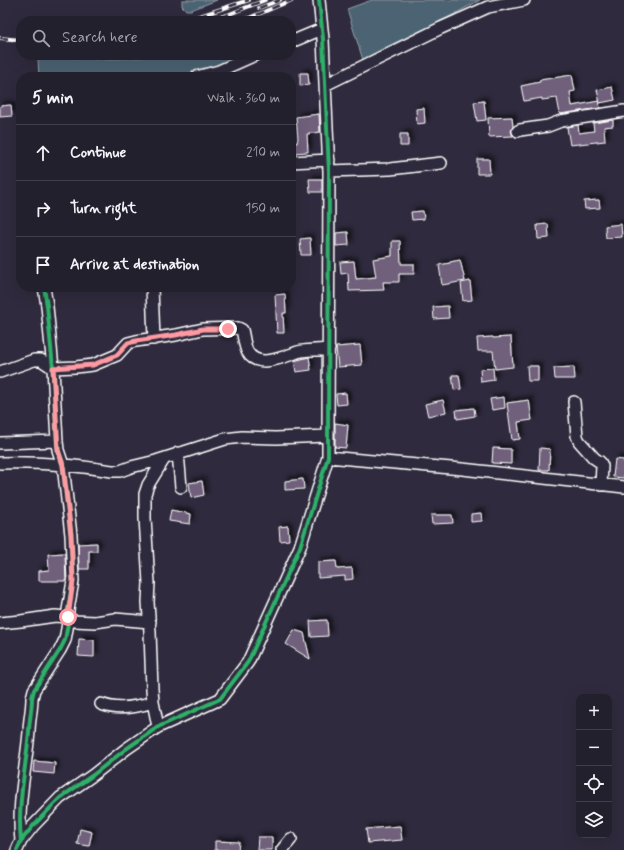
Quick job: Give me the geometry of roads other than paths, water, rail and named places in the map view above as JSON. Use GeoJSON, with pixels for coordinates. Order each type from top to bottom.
{"type":"FeatureCollection","features":[{"type":"Feature","properties":{"kind":"street"},"geometry":{"type":"LineString","coordinates":[[19,845],[33,826],[60,798],[93,775],[126,749],[158,727],[220,699],[248,662],[300,547],[328,457],[329,165],[322,29],[319,0]]}},
{"type":"Feature","properties":{"kind":"street"},"geometry":{"type":"LineString","coordinates":[[325,85],[441,28],[488,7],[524,0]]}},
{"type":"Feature","properties":{"kind":"street"},"geometry":{"type":"LineString","coordinates":[[296,40],[322,29]]}},
{"type":"Feature","properties":{"kind":"street"},"geometry":{"type":"LineString","coordinates":[[215,72],[244,60]]}},
{"type":"Feature","properties":{"kind":"street"},"geometry":{"type":"LineString","coordinates":[[518,131],[548,126],[561,121],[624,111]]}},
{"type":"Feature","properties":{"kind":"street"},"geometry":{"type":"LineString","coordinates":[[296,162],[390,169],[441,163]]}},
{"type":"Feature","properties":{"kind":"street"},"geometry":{"type":"LineString","coordinates":[[19,845],[20,799],[28,753],[32,698],[34,690],[63,645],[68,623],[73,575],[71,535],[63,465],[58,450],[57,441],[53,368],[45,292]]}},
{"type":"Feature","properties":{"kind":"street"},"geometry":{"type":"LineString","coordinates":[[152,292],[154,339]]}},
{"type":"Feature","properties":{"kind":"street"},"geometry":{"type":"LineString","coordinates":[[0,372],[34,360],[41,360],[53,368],[93,365],[117,355],[128,343],[203,329],[238,328],[242,330],[248,353],[252,358],[261,361],[279,358],[296,352],[329,349]]}},
{"type":"Feature","properties":{"kind":"street"},"geometry":{"type":"LineString","coordinates":[[574,402],[576,436],[594,458],[600,462],[602,466],[601,485]]}},
{"type":"Feature","properties":{"kind":"street"},"geometry":{"type":"LineString","coordinates":[[0,463],[63,465],[120,471],[164,459],[178,453],[225,439],[242,437],[276,438],[328,436]]}},
{"type":"Feature","properties":{"kind":"street"},"geometry":{"type":"LineString","coordinates":[[0,443],[57,441]]}},
{"type":"Feature","properties":{"kind":"street"},"geometry":{"type":"LineString","coordinates":[[178,453],[181,487]]}},
{"type":"Feature","properties":{"kind":"street"},"geometry":{"type":"LineString","coordinates":[[328,457],[462,469],[624,487]]}},
{"type":"Feature","properties":{"kind":"street"},"geometry":{"type":"LineString","coordinates":[[158,727],[153,702],[145,494],[164,459]]}},
{"type":"Feature","properties":{"kind":"street"},"geometry":{"type":"LineString","coordinates":[[0,623],[55,616],[68,617],[74,621],[95,622],[115,619],[150,622]]}},
{"type":"Feature","properties":{"kind":"street"},"geometry":{"type":"LineString","coordinates":[[102,704],[108,707],[136,707],[153,702]]}},
{"type":"Feature","properties":{"kind":"street"},"geometry":{"type":"LineString","coordinates":[[282,850],[290,839]]}},
{"type":"Feature","properties":{"kind":"water"},"geometry":{"type":"Polygon","coordinates":[[[182,0],[217,0],[191,10],[186,10],[182,6],[182,0]]]}},
{"type":"Feature","properties":{"kind":"water"},"geometry":{"type":"Polygon","coordinates":[[[372,0],[480,0],[363,60],[347,9],[372,0]]]}},
{"type":"Feature","properties":{"kind":"water"},"geometry":{"type":"Polygon","coordinates":[[[38,60],[231,60],[227,61],[225,68],[210,72],[39,72],[38,60]]]}},
{"type":"Feature","properties":{"kind":"railway"},"geometry":{"type":"LineString","coordinates":[[199,16],[249,0]]}},
{"type":"Feature","properties":{"kind":"railway"},"geometry":{"type":"LineString","coordinates":[[224,16],[265,0]]}},
{"type":"Feature","properties":{"kind":"railway"},"geometry":{"type":"LineString","coordinates":[[259,8],[280,0]]}},
{"type":"Feature","properties":{"kind":"railway"},"geometry":{"type":"LineString","coordinates":[[254,16],[292,0]]}},
{"type":"Feature","properties":{"kind":"railway"},"geometry":{"type":"LineString","coordinates":[[0,38],[16,40]]}}]}
